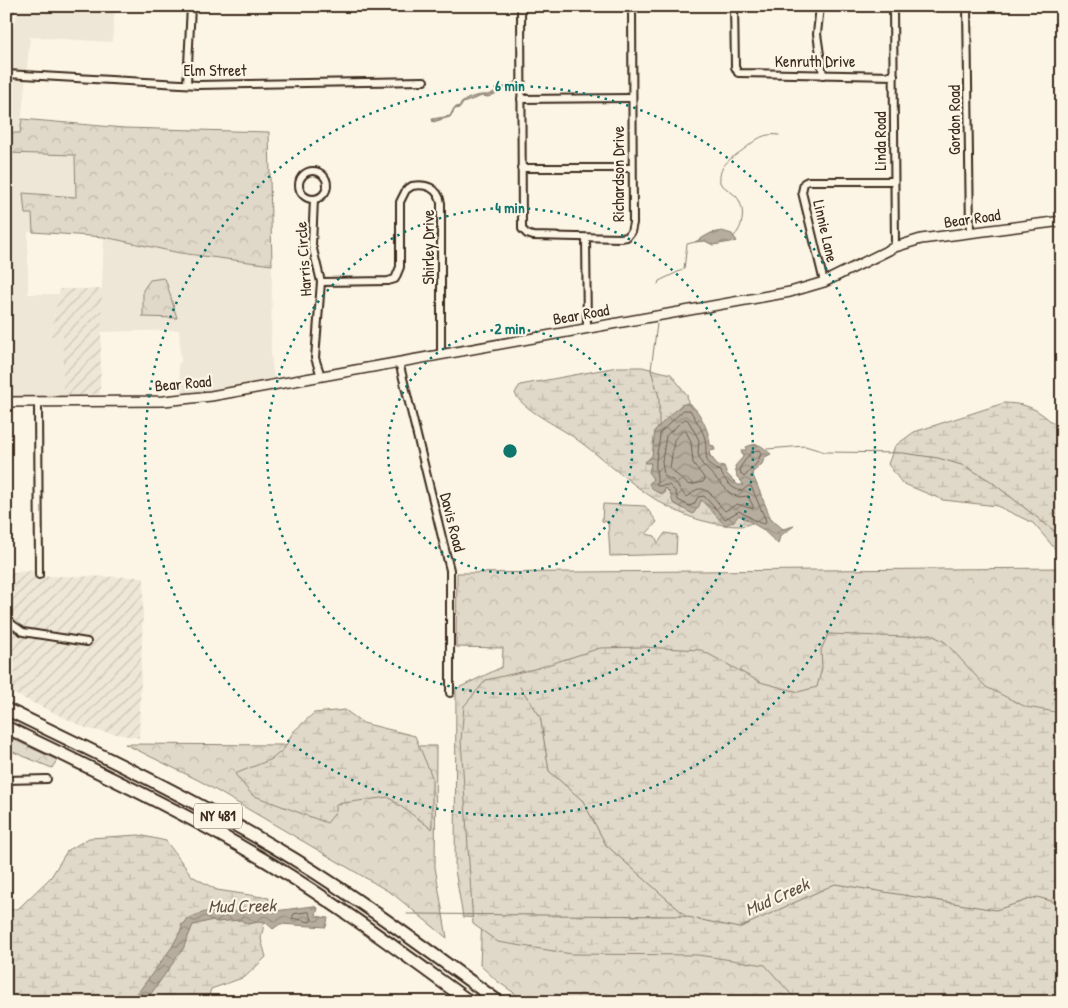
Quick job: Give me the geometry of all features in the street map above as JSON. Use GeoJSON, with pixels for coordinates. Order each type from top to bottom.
{"type":"FeatureCollection","features":[{"type":"Feature","properties":{"kind":"highway","name":"NY 481"},"geometry":{"type":"LineString","coordinates":[[6,709],[154,781],[294,860],[353,897],[498,1002]]}},
{"type":"Feature","properties":{"kind":"highway","name":"NY 481"},"geometry":{"type":"LineString","coordinates":[[6,727],[185,816],[272,865],[355,918],[470,1002]]}},
{"type":"Feature","properties":{"kind":"main road"},"geometry":{"type":"LineString","coordinates":[[6,13],[8,6]]}},
{"type":"Feature","properties":{"kind":"main road","name":"Bear Road"},"geometry":{"type":"LineString","coordinates":[[6,402],[38,403],[189,399],[764,297],[824,282],[895,247],[922,239],[1062,221]]}},
{"type":"Feature","properties":{"kind":"street"},"geometry":{"type":"LineString","coordinates":[[187,84],[191,6]]}},
{"type":"Feature","properties":{"kind":"street"},"geometry":{"type":"LineString","coordinates":[[521,6],[521,223],[527,234],[533,236],[586,238],[587,328]]}},
{"type":"Feature","properties":{"kind":"street","name":"Richardson Drive"},"geometry":{"type":"LineString","coordinates":[[586,238],[620,238],[627,237],[631,232],[632,6]]}},
{"type":"Feature","properties":{"kind":"street","name":"Kenruth Drive"},"geometry":{"type":"LineString","coordinates":[[734,6],[737,72],[744,74],[894,76]]}},
{"type":"Feature","properties":{"kind":"street"},"geometry":{"type":"LineString","coordinates":[[820,6],[817,34],[823,75]]}},
{"type":"Feature","properties":{"kind":"street","name":"Linda Road"},"geometry":{"type":"LineString","coordinates":[[894,6],[895,247]]}},
{"type":"Feature","properties":{"kind":"street","name":"Gordon Road"},"geometry":{"type":"LineString","coordinates":[[967,6],[970,233]]}},
{"type":"Feature","properties":{"kind":"street","name":"Elm Street"},"geometry":{"type":"LineString","coordinates":[[6,74],[187,84],[424,81]]}},
{"type":"Feature","properties":{"kind":"street"},"geometry":{"type":"LineString","coordinates":[[521,99],[631,98]]}},
{"type":"Feature","properties":{"kind":"street"},"geometry":{"type":"LineString","coordinates":[[521,168],[632,168]]}},
{"type":"Feature","properties":{"kind":"street","name":"Harris Circle"},"geometry":{"type":"LineString","coordinates":[[313,171],[323,175],[328,185],[324,195],[314,199],[303,195],[299,185],[303,175],[313,171]]}},
{"type":"Feature","properties":{"kind":"street","name":"Linnie Lane"},"geometry":{"type":"LineString","coordinates":[[824,282],[802,187],[808,181],[894,180]]}},
{"type":"Feature","properties":{"kind":"street","name":"Shirley Drive"},"geometry":{"type":"LineString","coordinates":[[321,282],[388,281],[395,279],[400,267],[400,202],[402,196],[412,186],[429,186],[440,196],[441,203],[441,354]]}},
{"type":"Feature","properties":{"kind":"street","name":"Harris Circle"},"geometry":{"type":"LineString","coordinates":[[314,199],[312,246],[321,282],[315,358],[321,376]]}},
{"type":"Feature","properties":{"kind":"street","name":"Davis Road"},"geometry":{"type":"LineString","coordinates":[[399,362],[450,570],[450,693]]}},
{"type":"Feature","properties":{"kind":"street"},"geometry":{"type":"LineString","coordinates":[[38,403],[39,574]]}},
{"type":"Feature","properties":{"kind":"street"},"geometry":{"type":"LineString","coordinates":[[6,620],[23,632],[87,642]]}},
{"type":"Feature","properties":{"kind":"street"},"geometry":{"type":"LineString","coordinates":[[6,780],[47,779]]}},
{"type":"Feature","properties":{"kind":"shaded area"},"geometry":{"type":"Polygon","coordinates":[[[19,6],[115,6],[112,42],[30,37],[20,133],[6,133],[6,56],[19,6]]]}},
{"type":"Feature","properties":{"kind":"shaded area"},"geometry":{"type":"Polygon","coordinates":[[[6,153],[75,155],[76,197],[24,193],[25,214],[32,213],[33,232],[28,232],[28,294],[59,294],[50,336],[63,336],[63,396],[6,396],[6,153]]]}},
{"type":"Feature","properties":{"kind":"shaded area"},"geometry":{"type":"Polygon","coordinates":[[[104,237],[180,253],[272,265],[271,355],[274,381],[182,396],[178,364],[181,362],[179,330],[100,332],[104,237]]]}},
{"type":"Feature","properties":{"kind":"shaded area"},"geometry":{"type":"Polygon","coordinates":[[[60,289],[102,289],[100,394],[63,396],[63,336],[50,336],[60,289]]]}},
{"type":"Feature","properties":{"kind":"shaded area"},"geometry":{"type":"Polygon","coordinates":[[[39,570],[40,576],[144,577],[139,738],[88,729],[6,690],[6,573],[39,570]]]}},
{"type":"Feature","properties":{"kind":"green space"},"geometry":{"type":"Polygon","coordinates":[[[22,119],[124,128],[269,132],[272,265],[180,253],[104,237],[33,232],[32,214],[25,214],[23,193],[76,197],[75,155],[6,153],[6,133],[20,133],[22,119]]]}},
{"type":"Feature","properties":{"kind":"green space"},"geometry":{"type":"Polygon","coordinates":[[[163,278],[166,281],[177,318],[143,317],[143,290],[150,280],[163,278]]]}},
{"type":"Feature","properties":{"kind":"green space"},"geometry":{"type":"Polygon","coordinates":[[[617,367],[642,367],[671,374],[687,395],[691,423],[704,447],[756,520],[745,525],[724,525],[680,513],[661,503],[642,491],[572,436],[531,410],[515,393],[520,385],[617,367]]]}},
{"type":"Feature","properties":{"kind":"green space"},"geometry":{"type":"Polygon","coordinates":[[[1004,403],[1030,407],[1062,431],[1062,557],[1033,523],[997,506],[943,500],[902,483],[888,464],[895,446],[914,432],[1004,403]]]}},
{"type":"Feature","properties":{"kind":"green space"},"geometry":{"type":"Polygon","coordinates":[[[603,504],[645,506],[657,522],[646,534],[655,536],[658,543],[665,533],[677,535],[676,554],[610,556],[608,522],[602,521],[603,504]]]}},
{"type":"Feature","properties":{"kind":"green space"},"geometry":{"type":"Polygon","coordinates":[[[1062,568],[1062,1002],[527,1002],[497,981],[480,965],[482,918],[463,917],[455,870],[456,689],[502,667],[503,648],[456,647],[457,573],[1062,568]]]}},
{"type":"Feature","properties":{"kind":"green space"},"geometry":{"type":"Polygon","coordinates":[[[828,634],[907,637],[930,634],[945,642],[986,687],[1026,707],[1062,713],[1062,1002],[798,1002],[765,965],[698,955],[572,954],[498,942],[473,924],[461,740],[464,706],[486,680],[538,668],[600,648],[642,647],[701,650],[760,682],[798,692],[817,687],[822,668],[821,650],[828,634]]]}},
{"type":"Feature","properties":{"kind":"green space"},"geometry":{"type":"Polygon","coordinates":[[[345,710],[363,723],[415,736],[432,777],[432,829],[388,797],[336,804],[336,812],[327,823],[252,795],[235,774],[272,759],[284,749],[293,732],[314,713],[345,710]]]}},
{"type":"Feature","properties":{"kind":"green space"},"geometry":{"type":"Polygon","coordinates":[[[6,736],[57,760],[52,768],[6,749],[6,736]]]}},
{"type":"Feature","properties":{"kind":"green space"},"geometry":{"type":"Polygon","coordinates":[[[125,744],[436,746],[435,867],[447,938],[393,894],[200,781],[125,744]]]}},
{"type":"Feature","properties":{"kind":"green space"},"geometry":{"type":"Polygon","coordinates":[[[139,835],[166,841],[192,876],[217,890],[269,898],[261,939],[266,957],[245,977],[211,989],[207,1002],[6,1002],[6,912],[19,908],[51,877],[67,851],[89,838],[139,835]]]}},
{"type":"Feature","properties":{"kind":"water"},"geometry":{"type":"Polygon","coordinates":[[[517,81],[518,84],[488,97],[482,96],[463,103],[460,108],[455,109],[450,117],[433,122],[432,119],[450,116],[454,108],[468,99],[476,96],[488,95],[517,81]]]}},
{"type":"Feature","properties":{"kind":"water"},"geometry":{"type":"Polygon","coordinates":[[[722,231],[732,234],[737,241],[713,245],[705,241],[695,242],[711,233],[722,231]]]}},
{"type":"Feature","properties":{"kind":"water"},"geometry":{"type":"Polygon","coordinates":[[[688,403],[700,415],[710,440],[710,445],[714,446],[715,450],[709,451],[710,456],[718,465],[724,466],[727,474],[738,485],[743,485],[737,477],[735,466],[743,457],[741,450],[746,450],[746,447],[751,445],[758,445],[771,454],[765,457],[762,464],[752,473],[771,519],[783,529],[794,526],[780,536],[778,544],[762,529],[739,515],[733,522],[725,525],[701,500],[693,514],[673,503],[670,493],[665,488],[664,494],[662,494],[655,491],[649,484],[653,479],[649,473],[651,463],[644,463],[652,456],[655,430],[681,405],[688,403]]]}},
{"type":"Feature","properties":{"kind":"water"},"geometry":{"type":"Polygon","coordinates":[[[313,906],[318,908],[316,916],[328,918],[326,927],[280,924],[273,929],[264,921],[248,924],[241,920],[216,922],[213,920],[193,925],[183,949],[145,1002],[131,1002],[172,947],[182,928],[181,925],[185,923],[186,919],[205,912],[275,911],[313,906]]]}},
{"type":"Feature","properties":{"kind":"waterway"},"geometry":{"type":"LineString","coordinates":[[733,237],[740,228],[742,218],[741,206],[736,196],[720,183],[721,170],[728,162],[758,139],[769,135],[779,135]]}},
{"type":"Feature","properties":{"kind":"waterway"},"geometry":{"type":"LineString","coordinates":[[658,284],[659,281],[684,269],[687,244],[695,242]]}},
{"type":"Feature","properties":{"kind":"waterway"},"geometry":{"type":"LineString","coordinates":[[657,324],[651,370],[659,397],[659,427]]}},
{"type":"Feature","properties":{"kind":"waterway"},"geometry":{"type":"LineString","coordinates":[[767,449],[805,446],[825,452],[903,453],[938,458],[965,466],[989,480],[1062,537]]}},
{"type":"Feature","properties":{"kind":"waterway"},"geometry":{"type":"LineString","coordinates":[[520,687],[540,716],[549,771],[583,801],[606,845],[685,915]]}},
{"type":"Feature","properties":{"kind":"waterway","name":"Mud Creek"},"geometry":{"type":"LineString","coordinates":[[407,914],[683,916],[739,928],[835,884],[996,910],[1037,897],[1062,904]]}}]}
